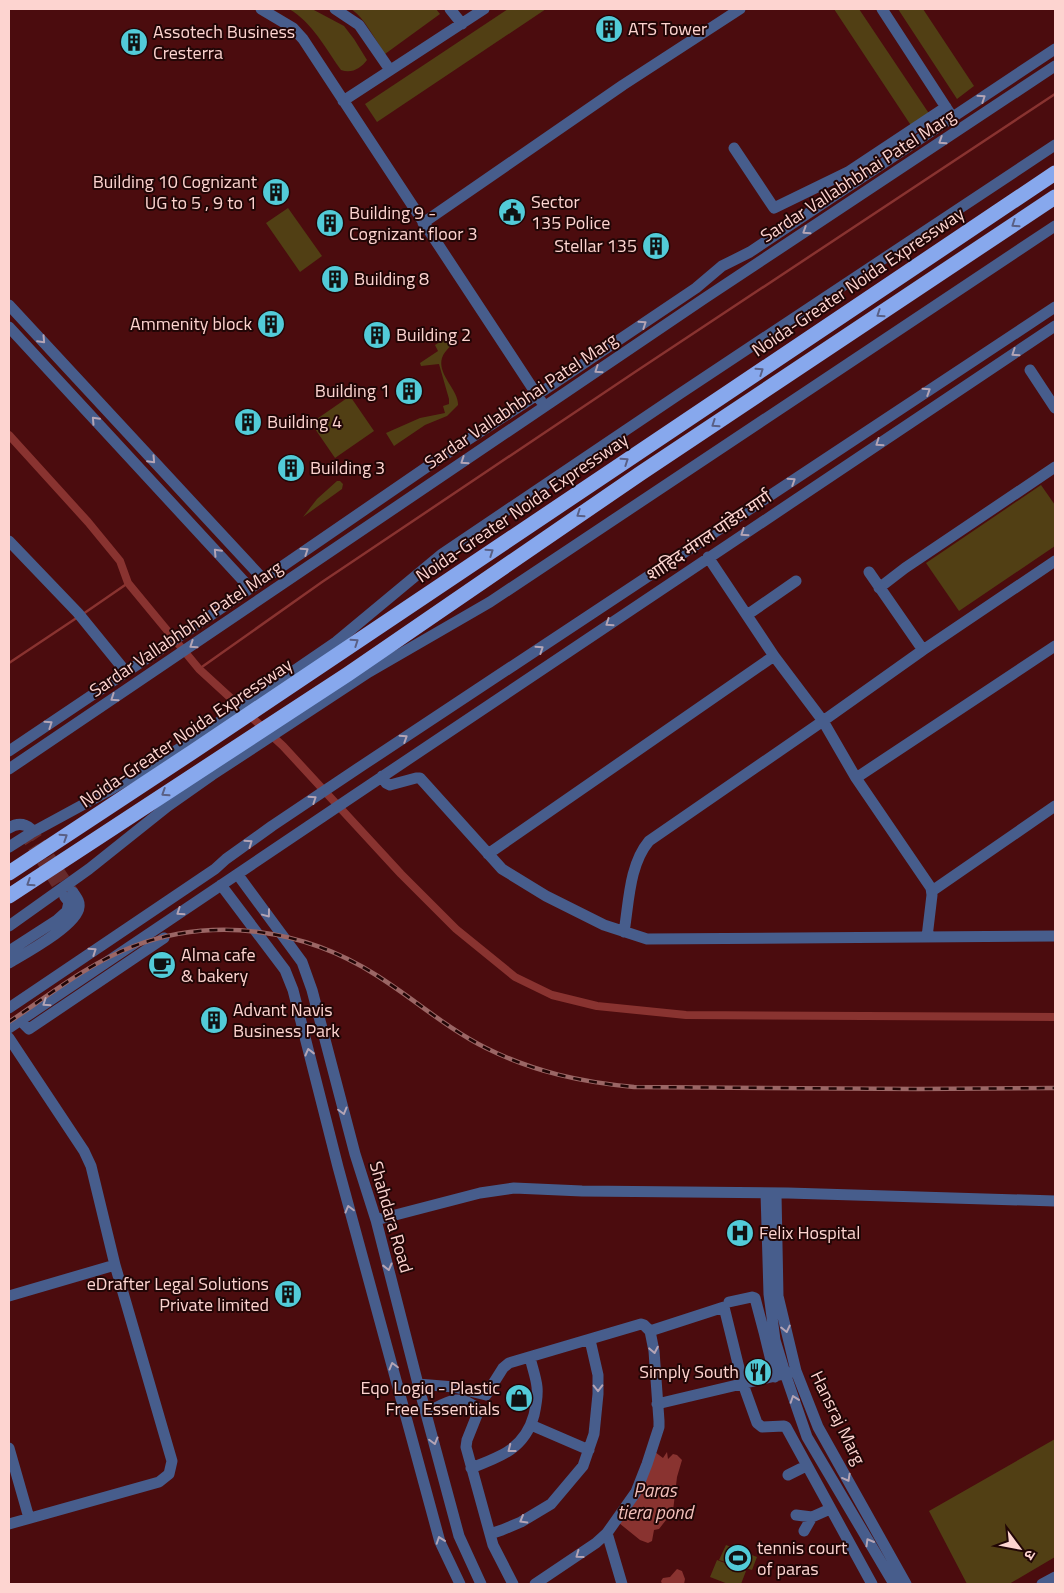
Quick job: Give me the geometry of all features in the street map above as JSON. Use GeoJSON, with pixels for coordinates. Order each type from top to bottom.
{"type":"FeatureCollection","features":[{"type":"Feature","properties":{"kind":"highway","name":"Noida-Greater Noida Expressway"},"geometry":{"type":"LineString","coordinates":[[9,874],[296,675],[1055,172]]}},
{"type":"Feature","properties":{"kind":"highway"},"geometry":{"type":"LineString","coordinates":[[9,896],[209,771],[319,699],[641,473],[1055,197]]}},
{"type":"Feature","properties":{"kind":"street"},"geometry":{"type":"LineString","coordinates":[[261,9],[293,28],[303,39],[545,406]]}},
{"type":"Feature","properties":{"kind":"street"},"geometry":{"type":"LineString","coordinates":[[335,9],[358,25],[390,70]]}},
{"type":"Feature","properties":{"kind":"street"},"geometry":{"type":"LineString","coordinates":[[450,9],[462,24]]}},
{"type":"Feature","properties":{"kind":"street"},"geometry":{"type":"LineString","coordinates":[[343,101],[484,9]]}},
{"type":"Feature","properties":{"kind":"street"},"geometry":{"type":"LineString","coordinates":[[423,223],[623,85],[740,9]]}},
{"type":"Feature","properties":{"kind":"street"},"geometry":{"type":"LineString","coordinates":[[882,9],[960,129]]}},
{"type":"Feature","properties":{"kind":"street","name":"Sardar Vallabhbhai Patel Marg"},"geometry":{"type":"LineString","coordinates":[[9,751],[437,460],[696,288],[722,266],[750,252],[1055,49]]}},
{"type":"Feature","properties":{"kind":"street","name":"Sardar Vallabhbhai Patel Marg"},"geometry":{"type":"LineString","coordinates":[[9,769],[705,298],[1055,66]]}},
{"type":"Feature","properties":{"kind":"street"},"geometry":{"type":"LineString","coordinates":[[734,148],[774,208],[848,172],[946,107]]}},
{"type":"Feature","properties":{"kind":"street"},"geometry":{"type":"LineString","coordinates":[[296,675],[442,554],[1055,145]]}},
{"type":"Feature","properties":{"kind":"street"},"geometry":{"type":"LineString","coordinates":[[319,699],[490,602],[1055,226]]}},
{"type":"Feature","properties":{"kind":"street"},"geometry":{"type":"LineString","coordinates":[[9,305],[263,579]]}},
{"type":"Feature","properties":{"kind":"street"},"geometry":{"type":"LineString","coordinates":[[9,1008],[215,869],[272,826],[363,765],[1055,307]]}},
{"type":"Feature","properties":{"kind":"street","name":"शाहिद मंगल पांडेय मार्ग"},"geometry":{"type":"LineString","coordinates":[[9,1028],[708,557],[1055,326]]}},
{"type":"Feature","properties":{"kind":"street"},"geometry":{"type":"LineString","coordinates":[[9,327],[250,588]]}},
{"type":"Feature","properties":{"kind":"street"},"geometry":{"type":"LineString","coordinates":[[1030,370],[1055,408]]}},
{"type":"Feature","properties":{"kind":"street"},"geometry":{"type":"LineString","coordinates":[[879,588],[905,568],[1055,467]]}},
{"type":"Feature","properties":{"kind":"street"},"geometry":{"type":"LineString","coordinates":[[9,541],[78,614],[128,671]]}},
{"type":"Feature","properties":{"kind":"street"},"geometry":{"type":"LineString","coordinates":[[708,557],[774,656],[823,721],[856,778],[932,891],[927,937]]}},
{"type":"Feature","properties":{"kind":"street"},"geometry":{"type":"LineString","coordinates":[[624,932],[634,872],[641,850],[649,841],[923,650],[1055,561]]}},
{"type":"Feature","properties":{"kind":"street"},"geometry":{"type":"LineString","coordinates":[[869,572],[923,650]]}},
{"type":"Feature","properties":{"kind":"street"},"geometry":{"type":"LineString","coordinates":[[747,616],[796,581]]}},
{"type":"Feature","properties":{"kind":"street"},"geometry":{"type":"LineString","coordinates":[[856,778],[1055,646]]}},
{"type":"Feature","properties":{"kind":"street"},"geometry":{"type":"LineString","coordinates":[[488,854],[774,656]]}},
{"type":"Feature","properties":{"kind":"street"},"geometry":{"type":"LineString","coordinates":[[464,699],[473,715]]}},
{"type":"Feature","properties":{"kind":"street"},"geometry":{"type":"LineString","coordinates":[[9,847],[31,833],[190,747]]}},
{"type":"Feature","properties":{"kind":"street"},"geometry":{"type":"LineString","coordinates":[[9,926],[89,868],[209,771]]}},
{"type":"Feature","properties":{"kind":"street"},"geometry":{"type":"LineString","coordinates":[[379,778],[390,785],[420,778],[502,868],[546,896],[604,925],[647,939],[1055,936]]}},
{"type":"Feature","properties":{"kind":"street"},"geometry":{"type":"LineString","coordinates":[[932,891],[1055,806]]}},
{"type":"Feature","properties":{"kind":"street"},"geometry":{"type":"LineString","coordinates":[[9,828],[15,824],[27,825],[28,831],[20,833],[9,840]]}},
{"type":"Feature","properties":{"kind":"street","name":"Shahdara Road"},"geometry":{"type":"LineString","coordinates":[[238,875],[302,962],[312,990],[355,1154],[376,1220],[459,1536],[482,1584]]}},
{"type":"Feature","properties":{"kind":"street"},"geometry":{"type":"LineString","coordinates":[[221,885],[285,970],[293,990],[338,1167],[440,1542],[460,1584]]}},
{"type":"Feature","properties":{"kind":"street"},"geometry":{"type":"LineString","coordinates":[[9,951],[58,920],[67,911],[70,895],[79,900],[77,913],[64,928],[9,963]]}},
{"type":"Feature","properties":{"kind":"street"},"geometry":{"type":"LineString","coordinates":[[20,1020],[29,1030],[164,938]]}},
{"type":"Feature","properties":{"kind":"street"},"geometry":{"type":"LineString","coordinates":[[9,1038],[88,1159],[115,1265],[172,1461],[169,1474],[159,1482],[9,1524]]}},
{"type":"Feature","properties":{"kind":"street"},"geometry":{"type":"LineString","coordinates":[[376,1220],[480,1193],[514,1188],[928,1197],[1055,1202]]}},
{"type":"Feature","properties":{"kind":"street","name":"Hansraj Marg"},"geometry":{"type":"LineString","coordinates":[[771,1194],[769,1331],[775,1340],[807,1437],[894,1584]]}},
{"type":"Feature","properties":{"kind":"street","name":"Hansraj Marg"},"geometry":{"type":"LineString","coordinates":[[771,1194],[785,1374],[818,1427],[906,1584]]}},
{"type":"Feature","properties":{"kind":"street"},"geometry":{"type":"LineString","coordinates":[[358,1242],[380,1236]]}},
{"type":"Feature","properties":{"kind":"street"},"geometry":{"type":"LineString","coordinates":[[9,1296],[115,1265]]}},
{"type":"Feature","properties":{"kind":"street"},"geometry":{"type":"LineString","coordinates":[[729,1302],[755,1298],[769,1331]]}},
{"type":"Feature","properties":{"kind":"street"},"geometry":{"type":"LineString","coordinates":[[650,1331],[724,1307],[743,1384],[759,1426],[766,1428],[785,1426],[872,1584]]}},
{"type":"Feature","properties":{"kind":"street"},"geometry":{"type":"LineString","coordinates":[[513,1584],[493,1546],[466,1444],[478,1410],[505,1365],[642,1324],[650,1331],[655,1358],[659,1428],[636,1492],[607,1533],[570,1562],[535,1584]]}},
{"type":"Feature","properties":{"kind":"street"},"geometry":{"type":"LineString","coordinates":[[490,1534],[520,1522],[550,1504],[579,1471],[589,1450],[596,1426],[597,1368],[590,1340]]}},
{"type":"Feature","properties":{"kind":"street"},"geometry":{"type":"LineString","coordinates":[[471,1468],[506,1454],[522,1439],[531,1425],[538,1393],[530,1357]]}},
{"type":"Feature","properties":{"kind":"street"},"geometry":{"type":"LineString","coordinates":[[657,1404],[785,1374]]}},
{"type":"Feature","properties":{"kind":"street"},"geometry":{"type":"LineString","coordinates":[[418,1384],[454,1387],[486,1395]]}},
{"type":"Feature","properties":{"kind":"street"},"geometry":{"type":"LineString","coordinates":[[426,1413],[457,1399],[464,1400],[478,1410]]}},
{"type":"Feature","properties":{"kind":"street"},"geometry":{"type":"LineString","coordinates":[[531,1425],[589,1450]]}},
{"type":"Feature","properties":{"kind":"street"},"geometry":{"type":"LineString","coordinates":[[9,1448],[29,1518]]}},
{"type":"Feature","properties":{"kind":"street"},"geometry":{"type":"LineString","coordinates":[[788,1474],[806,1466]]}},
{"type":"Feature","properties":{"kind":"street"},"geometry":{"type":"LineString","coordinates":[[796,1515],[812,1517],[830,1509]]}},
{"type":"Feature","properties":{"kind":"street"},"geometry":{"type":"LineString","coordinates":[[804,1531],[812,1517]]}},
{"type":"Feature","properties":{"kind":"street"},"geometry":{"type":"LineString","coordinates":[[607,1533],[622,1584]]}},
{"type":"Feature","properties":{"kind":"street"},"geometry":{"type":"LineString","coordinates":[[1042,1584],[1055,1577]]}},
{"type":"Feature","properties":{"kind":"shaded area"},"geometry":{"type":"Polygon","coordinates":[[[289,9],[312,9],[344,26],[367,60],[356,70],[341,70],[312,28],[289,9]]]}},
{"type":"Feature","properties":{"kind":"shaded area"},"geometry":{"type":"Polygon","coordinates":[[[351,9],[436,9],[440,14],[385,54],[365,23],[351,9]]]}},
{"type":"Feature","properties":{"kind":"shaded area"},"geometry":{"type":"Polygon","coordinates":[[[508,9],[546,9],[377,122],[365,104],[508,9]]]}},
{"type":"Feature","properties":{"kind":"shaded area"},"geometry":{"type":"Polygon","coordinates":[[[834,9],[859,9],[930,115],[912,127],[834,9]]]}},
{"type":"Feature","properties":{"kind":"shaded area"},"geometry":{"type":"Polygon","coordinates":[[[898,9],[923,9],[974,86],[957,99],[898,9]]]}},
{"type":"Feature","properties":{"kind":"shaded area"},"geometry":{"type":"Polygon","coordinates":[[[288,208],[322,256],[300,272],[266,223],[288,208]]]}},
{"type":"Feature","properties":{"kind":"shaded area"},"geometry":{"type":"Polygon","coordinates":[[[456,332],[458,336],[443,355],[441,364],[458,405],[447,416],[425,425],[394,446],[386,433],[420,418],[445,413],[443,406],[449,404],[449,399],[439,364],[421,366],[420,363],[438,351],[435,345],[456,332]]]}},
{"type":"Feature","properties":{"kind":"shaded area"},"geometry":{"type":"Polygon","coordinates":[[[350,396],[374,431],[335,458],[311,423],[350,396]]]}},
{"type":"Feature","properties":{"kind":"shaded area"},"geometry":{"type":"Polygon","coordinates":[[[337,481],[343,484],[342,489],[303,517],[317,499],[337,481]]]}},
{"type":"Feature","properties":{"kind":"shaded area"},"geometry":{"type":"Polygon","coordinates":[[[1041,485],[1055,505],[1055,546],[959,611],[926,563],[1041,485]]]}},
{"type":"Feature","properties":{"kind":"shaded area"},"geometry":{"type":"Polygon","coordinates":[[[1055,1439],[1055,1557],[1009,1584],[967,1584],[929,1511],[1055,1439]]]}},
{"type":"Feature","properties":{"kind":"shaded area","name":"tennis court of paras"},"geometry":{"type":"Polygon","coordinates":[[[726,1545],[757,1557],[752,1570],[719,1560],[726,1545]]]}},
{"type":"Feature","properties":{"kind":"shaded area"},"geometry":{"type":"Polygon","coordinates":[[[717,1560],[746,1571],[741,1584],[728,1584],[710,1577],[717,1560]]]}},
{"type":"Feature","properties":{"kind":"water","name":"Paras tiera pond"},"geometry":{"type":"Polygon","coordinates":[[[655,1452],[663,1458],[667,1452],[668,1459],[673,1454],[682,1460],[677,1477],[673,1511],[659,1529],[654,1530],[652,1541],[648,1543],[640,1540],[619,1523],[655,1452]]]}},
{"type":"Feature","properties":{"kind":"water"},"geometry":{"type":"Polygon","coordinates":[[[677,1569],[682,1571],[685,1579],[684,1584],[662,1584],[663,1578],[670,1577],[677,1569]]]}},
{"type":"Feature","properties":{"kind":"waterway"},"geometry":{"type":"LineString","coordinates":[[199,669],[322,582],[1055,94]]}},
{"type":"Feature","properties":{"kind":"waterway"},"geometry":{"type":"LineString","coordinates":[[9,435],[88,522],[120,561],[128,583],[199,669],[283,746],[401,874],[456,929],[515,977],[552,995],[597,1006],[686,1015],[1055,1017]]}},
{"type":"Feature","properties":{"kind":"waterway"},"geometry":{"type":"LineString","coordinates":[[83,614],[128,583]]}},
{"type":"Feature","properties":{"kind":"waterway"},"geometry":{"type":"LineString","coordinates":[[9,663],[78,617]]}},
{"type":"Feature","properties":{"kind":"tunnel"},"geometry":{"type":"LineString","coordinates":[[31,829],[73,892]]}},
{"type":"Feature","properties":{"kind":"tunnel"},"geometry":{"type":"LineString","coordinates":[[24,833],[65,897]]}},
{"type":"Feature","properties":{"kind":"railway"},"geometry":{"type":"LineString","coordinates":[[9,1022],[85,970],[117,953],[165,937],[196,931],[227,930],[258,932],[289,938],[319,947],[348,959],[390,984],[443,1022],[486,1048],[522,1064],[577,1079],[634,1087],[1055,1088]]}},
{"type":"Feature","properties":{"kind":"place","name":"ATS Tower"},"geometry":{"type":"Point","coordinates":[609,29]}},
{"type":"Feature","properties":{"kind":"place","name":"Assotech Business Cresterra"},"geometry":{"type":"Point","coordinates":[134,42]}},
{"type":"Feature","properties":{"kind":"place","name":"Building 10 Cognizant UG to 5 , 9 to 1"},"geometry":{"type":"Point","coordinates":[276,192]}},
{"type":"Feature","properties":{"kind":"place","name":"Sector 135 Police"},"geometry":{"type":"Point","coordinates":[512,212]}},
{"type":"Feature","properties":{"kind":"place","name":"Building 9 - Cognizant floor 3"},"geometry":{"type":"Point","coordinates":[330,223]}},
{"type":"Feature","properties":{"kind":"place","name":"Stellar 135"},"geometry":{"type":"Point","coordinates":[656,246]}},
{"type":"Feature","properties":{"kind":"place","name":"Building 8"},"geometry":{"type":"Point","coordinates":[335,279]}},
{"type":"Feature","properties":{"kind":"place","name":"Ammenity block"},"geometry":{"type":"Point","coordinates":[271,324]}},
{"type":"Feature","properties":{"kind":"place","name":"Building 2"},"geometry":{"type":"Point","coordinates":[377,335]}},
{"type":"Feature","properties":{"kind":"place","name":"Building 1"},"geometry":{"type":"Point","coordinates":[409,391]}},
{"type":"Feature","properties":{"kind":"place","name":"Building 4"},"geometry":{"type":"Point","coordinates":[248,422]}},
{"type":"Feature","properties":{"kind":"place","name":"Building 3"},"geometry":{"type":"Point","coordinates":[291,468]}},
{"type":"Feature","properties":{"kind":"place","name":"Alma cafe & bakery"},"geometry":{"type":"Point","coordinates":[162,965]}},
{"type":"Feature","properties":{"kind":"place","name":"Advant Navis Business Park"},"geometry":{"type":"Point","coordinates":[214,1020]}},
{"type":"Feature","properties":{"kind":"place","name":"Felix Hospital"},"geometry":{"type":"Point","coordinates":[740,1233]}},
{"type":"Feature","properties":{"kind":"place","name":"eDrafter Legal Solutions Private limited"},"geometry":{"type":"Point","coordinates":[288,1294]}},
{"type":"Feature","properties":{"kind":"place","name":"Simply South"},"geometry":{"type":"Point","coordinates":[758,1372]}},
{"type":"Feature","properties":{"kind":"place","name":"Eqo Logiq - Plastic Free Essentials"},"geometry":{"type":"Point","coordinates":[519,1398]}},
{"type":"Feature","properties":{"kind":"place","name":"tennis court of paras"},"geometry":{"type":"Point","coordinates":[738,1558]}}]}
